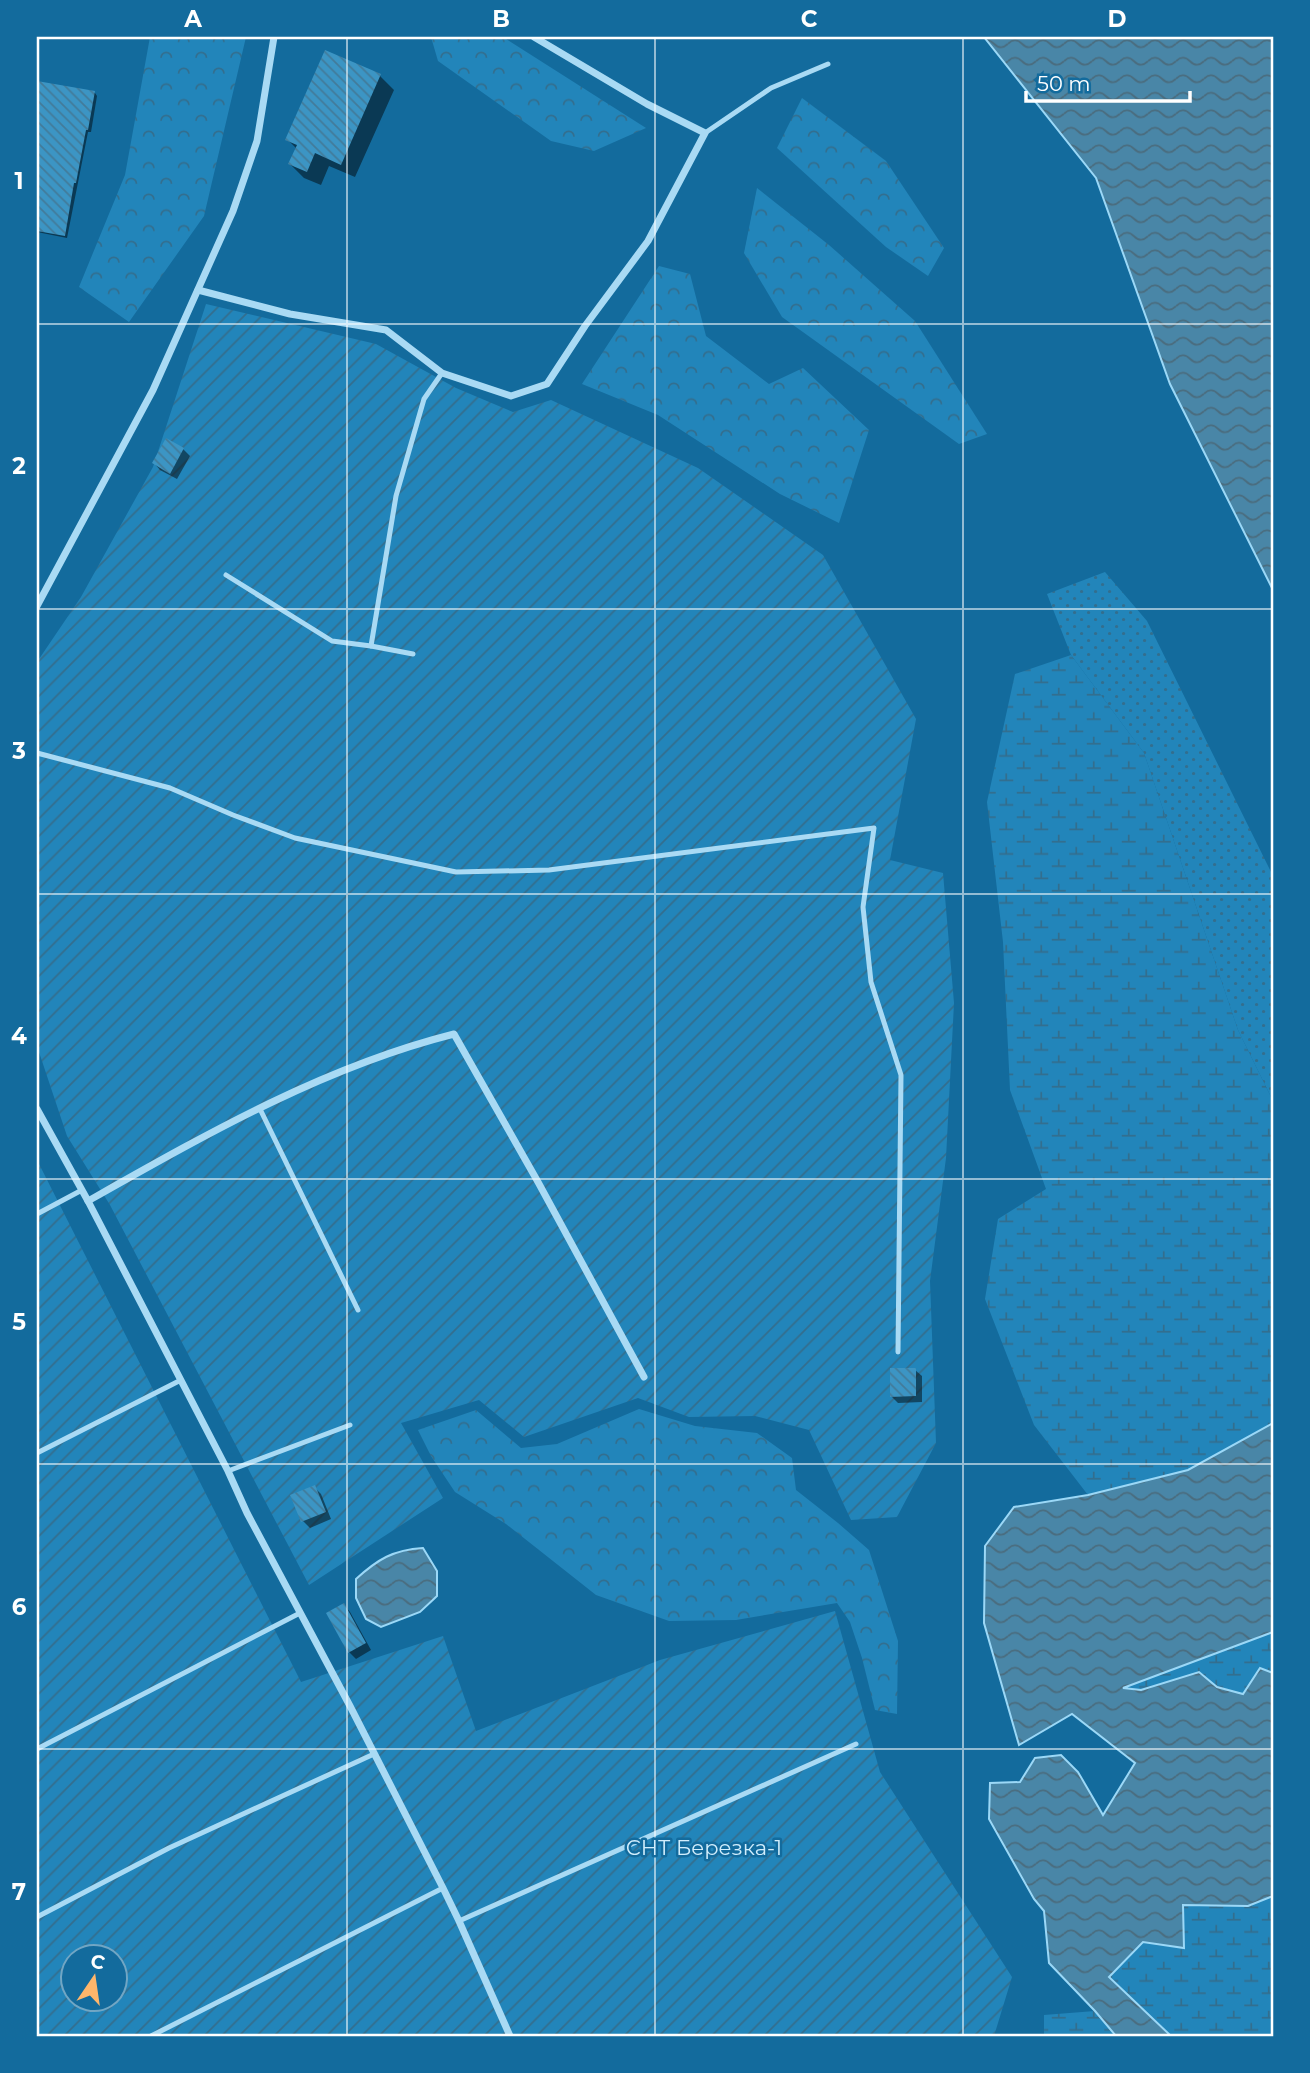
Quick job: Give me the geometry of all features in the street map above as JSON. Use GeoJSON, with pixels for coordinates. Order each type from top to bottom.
{"type":"FeatureCollection","features":[{"type":"Feature","properties":{"kind":"street"},"geometry":{"type":"LineString","coordinates":[[37,606],[153,390],[233,211],[257,141],[274,37]]}},
{"type":"Feature","properties":{"kind":"street"},"geometry":{"type":"LineString","coordinates":[[198,290],[290,314],[386,330],[442,373],[511,396],[547,384],[585,326],[648,241],[705,133],[646,104],[534,37]]}},
{"type":"Feature","properties":{"kind":"street"},"geometry":{"type":"LineString","coordinates":[[89,1201],[218,1128],[352,1066],[454,1034],[644,1377]]}},
{"type":"Feature","properties":{"kind":"street"},"geometry":{"type":"LineString","coordinates":[[37,1109],[89,1201],[247,1513],[443,1888],[510,2036]]}},
{"type":"Feature","properties":{"kind":"lane"},"geometry":{"type":"LineString","coordinates":[[705,133],[771,88],[828,64]]}},
{"type":"Feature","properties":{"kind":"lane"},"geometry":{"type":"LineString","coordinates":[[371,646],[396,496],[424,399],[442,373]]}},
{"type":"Feature","properties":{"kind":"lane"},"geometry":{"type":"LineString","coordinates":[[226,575],[332,641],[413,654]]}},
{"type":"Feature","properties":{"kind":"lane"},"geometry":{"type":"LineString","coordinates":[[37,753],[170,788],[295,838],[456,872],[549,870],[874,828],[863,907],[871,982],[901,1075],[898,1352]]}},
{"type":"Feature","properties":{"kind":"lane"},"geometry":{"type":"LineString","coordinates":[[260,1109],[358,1310]]}},
{"type":"Feature","properties":{"kind":"lane"},"geometry":{"type":"LineString","coordinates":[[37,1214],[82,1189]]}},
{"type":"Feature","properties":{"kind":"lane"},"geometry":{"type":"LineString","coordinates":[[37,1453],[181,1380]]}},
{"type":"Feature","properties":{"kind":"lane"},"geometry":{"type":"LineString","coordinates":[[228,1471],[350,1424]]}},
{"type":"Feature","properties":{"kind":"lane"},"geometry":{"type":"LineString","coordinates":[[37,1749],[300,1613]]}},
{"type":"Feature","properties":{"kind":"lane"},"geometry":{"type":"LineString","coordinates":[[459,1921],[856,1744]]}},
{"type":"Feature","properties":{"kind":"lane"},"geometry":{"type":"LineString","coordinates":[[37,1917],[169,1848],[374,1754]]}},
{"type":"Feature","properties":{"kind":"lane"},"geometry":{"type":"LineString","coordinates":[[151,2036],[443,1888]]}},
{"type":"Feature","properties":{"kind":"green space"},"geometry":{"type":"Polygon","coordinates":[[[150,37],[246,37],[204,216],[129,322],[79,287],[125,175],[150,37]]]}},
{"type":"Feature","properties":{"kind":"green space"},"geometry":{"type":"Polygon","coordinates":[[[431,37],[503,37],[646,128],[594,151],[551,141],[438,61],[431,37]]]}},
{"type":"Feature","properties":{"kind":"green space"},"geometry":{"type":"Polygon","coordinates":[[[802,98],[886,161],[944,248],[928,276],[886,247],[777,148],[802,98]]]}},
{"type":"Feature","properties":{"kind":"green space"},"geometry":{"type":"Polygon","coordinates":[[[757,188],[829,245],[915,321],[987,434],[959,444],[782,317],[744,253],[757,188]]]}},
{"type":"Feature","properties":{"kind":"green space"},"geometry":{"type":"Polygon","coordinates":[[[659,266],[690,274],[706,336],[769,384],[803,368],[869,430],[839,523],[780,494],[658,415],[582,384],[659,266]]]}},
{"type":"Feature","properties":{"kind":"green space"},"geometry":{"type":"Polygon","coordinates":[[[206,304],[376,344],[456,388],[513,412],[551,400],[698,468],[823,555],[916,719],[890,860],[943,873],[954,1003],[946,1158],[930,1281],[936,1443],[897,1517],[851,1520],[809,1430],[755,1416],[689,1417],[638,1398],[524,1437],[479,1400],[401,1423],[443,1498],[309,1585],[110,1205],[67,1136],[37,1046],[37,662],[81,597],[153,467],[206,304]]]}},
{"type":"Feature","properties":{"kind":"green space"},"geometry":{"type":"Polygon","coordinates":[[[1105,572],[1147,621],[1273,876],[1273,1101],[1238,1030],[1144,753],[1071,655],[1047,594],[1105,572]]]}},
{"type":"Feature","properties":{"kind":"green space"},"geometry":{"type":"Polygon","coordinates":[[[1071,655],[1144,753],[1238,1030],[1273,1101],[1273,1423],[1188,1470],[1088,1495],[1034,1425],[985,1299],[998,1219],[1046,1189],[1010,1090],[1003,942],[987,802],[1015,674],[1071,655]]]}},
{"type":"Feature","properties":{"kind":"green space","name":"СНТ Березка-1"},"geometry":{"type":"Polygon","coordinates":[[[37,1160],[301,1682],[443,1636],[476,1731],[660,1660],[835,1611],[880,1772],[1012,1977],[994,2036],[37,2036],[37,1160]]]}},
{"type":"Feature","properties":{"kind":"green space"},"geometry":{"type":"Polygon","coordinates":[[[639,1409],[695,1426],[757,1433],[792,1458],[796,1490],[869,1550],[898,1641],[897,1714],[875,1710],[850,1622],[837,1603],[736,1620],[669,1621],[596,1595],[506,1524],[455,1492],[431,1456],[418,1430],[476,1410],[521,1448],[557,1444],[639,1409]]]}},
{"type":"Feature","properties":{"kind":"green space"},"geometry":{"type":"Polygon","coordinates":[[[1273,1632],[1273,1673],[1260,1668],[1243,1694],[1217,1687],[1199,1672],[1141,1690],[1121,1688],[1273,1632]]]}},
{"type":"Feature","properties":{"kind":"green space"},"geometry":{"type":"Polygon","coordinates":[[[1273,1896],[1273,2036],[1171,2036],[1109,1977],[1182,1905],[1248,1906],[1273,1896]]]}},
{"type":"Feature","properties":{"kind":"green space"},"geometry":{"type":"Polygon","coordinates":[[[1095,2011],[1116,2036],[1044,2036],[1044,2015],[1095,2011]]]}},
{"type":"Feature","properties":{"kind":"water"},"geometry":{"type":"Polygon","coordinates":[[[984,37],[1273,37],[1273,590],[1170,384],[1096,178],[984,37]]]}},
{"type":"Feature","properties":{"kind":"water"},"geometry":{"type":"Polygon","coordinates":[[[1273,1423],[1273,1632],[1123,1688],[1141,1690],[1199,1672],[1217,1687],[1243,1694],[1260,1668],[1273,1673],[1273,1896],[1248,1906],[1183,1905],[1184,1948],[1143,1942],[1109,1977],[1171,2036],[1116,2036],[1049,1963],[1044,1911],[1034,1899],[989,1819],[990,1783],[1020,1782],[1035,1758],[1061,1755],[1078,1772],[1103,1815],[1135,1763],[1072,1714],[1019,1745],[984,1623],[985,1546],[1014,1507],[1088,1495],[1188,1470],[1273,1423]]]}},
{"type":"Feature","properties":{"kind":"water"},"geometry":{"type":"Polygon","coordinates":[[[423,1548],[437,1571],[437,1596],[420,1612],[381,1627],[366,1619],[356,1598],[356,1579],[387,1557],[423,1548]]]}},
{"type":"Feature","properties":{"kind":"building"},"geometry":{"type":"Polygon","coordinates":[[[325,50],[381,74],[341,165],[315,153],[307,172],[288,164],[297,145],[285,140],[325,50]]]}},
{"type":"Feature","properties":{"kind":"building"},"geometry":{"type":"Polygon","coordinates":[[[37,81],[95,91],[65,236],[37,231],[37,81]]]}},
{"type":"Feature","properties":{"kind":"building"},"geometry":{"type":"Polygon","coordinates":[[[166,438],[184,448],[170,474],[152,463],[166,438]]]}},
{"type":"Feature","properties":{"kind":"building"},"geometry":{"type":"Polygon","coordinates":[[[890,1368],[916,1368],[916,1396],[890,1397],[890,1368]]]}},
{"type":"Feature","properties":{"kind":"building"},"geometry":{"type":"Polygon","coordinates":[[[315,1485],[326,1512],[301,1522],[290,1495],[315,1485]]]}},
{"type":"Feature","properties":{"kind":"building"},"geometry":{"type":"Polygon","coordinates":[[[344,1603],[366,1643],[348,1653],[326,1613],[344,1603]]]}}]}
